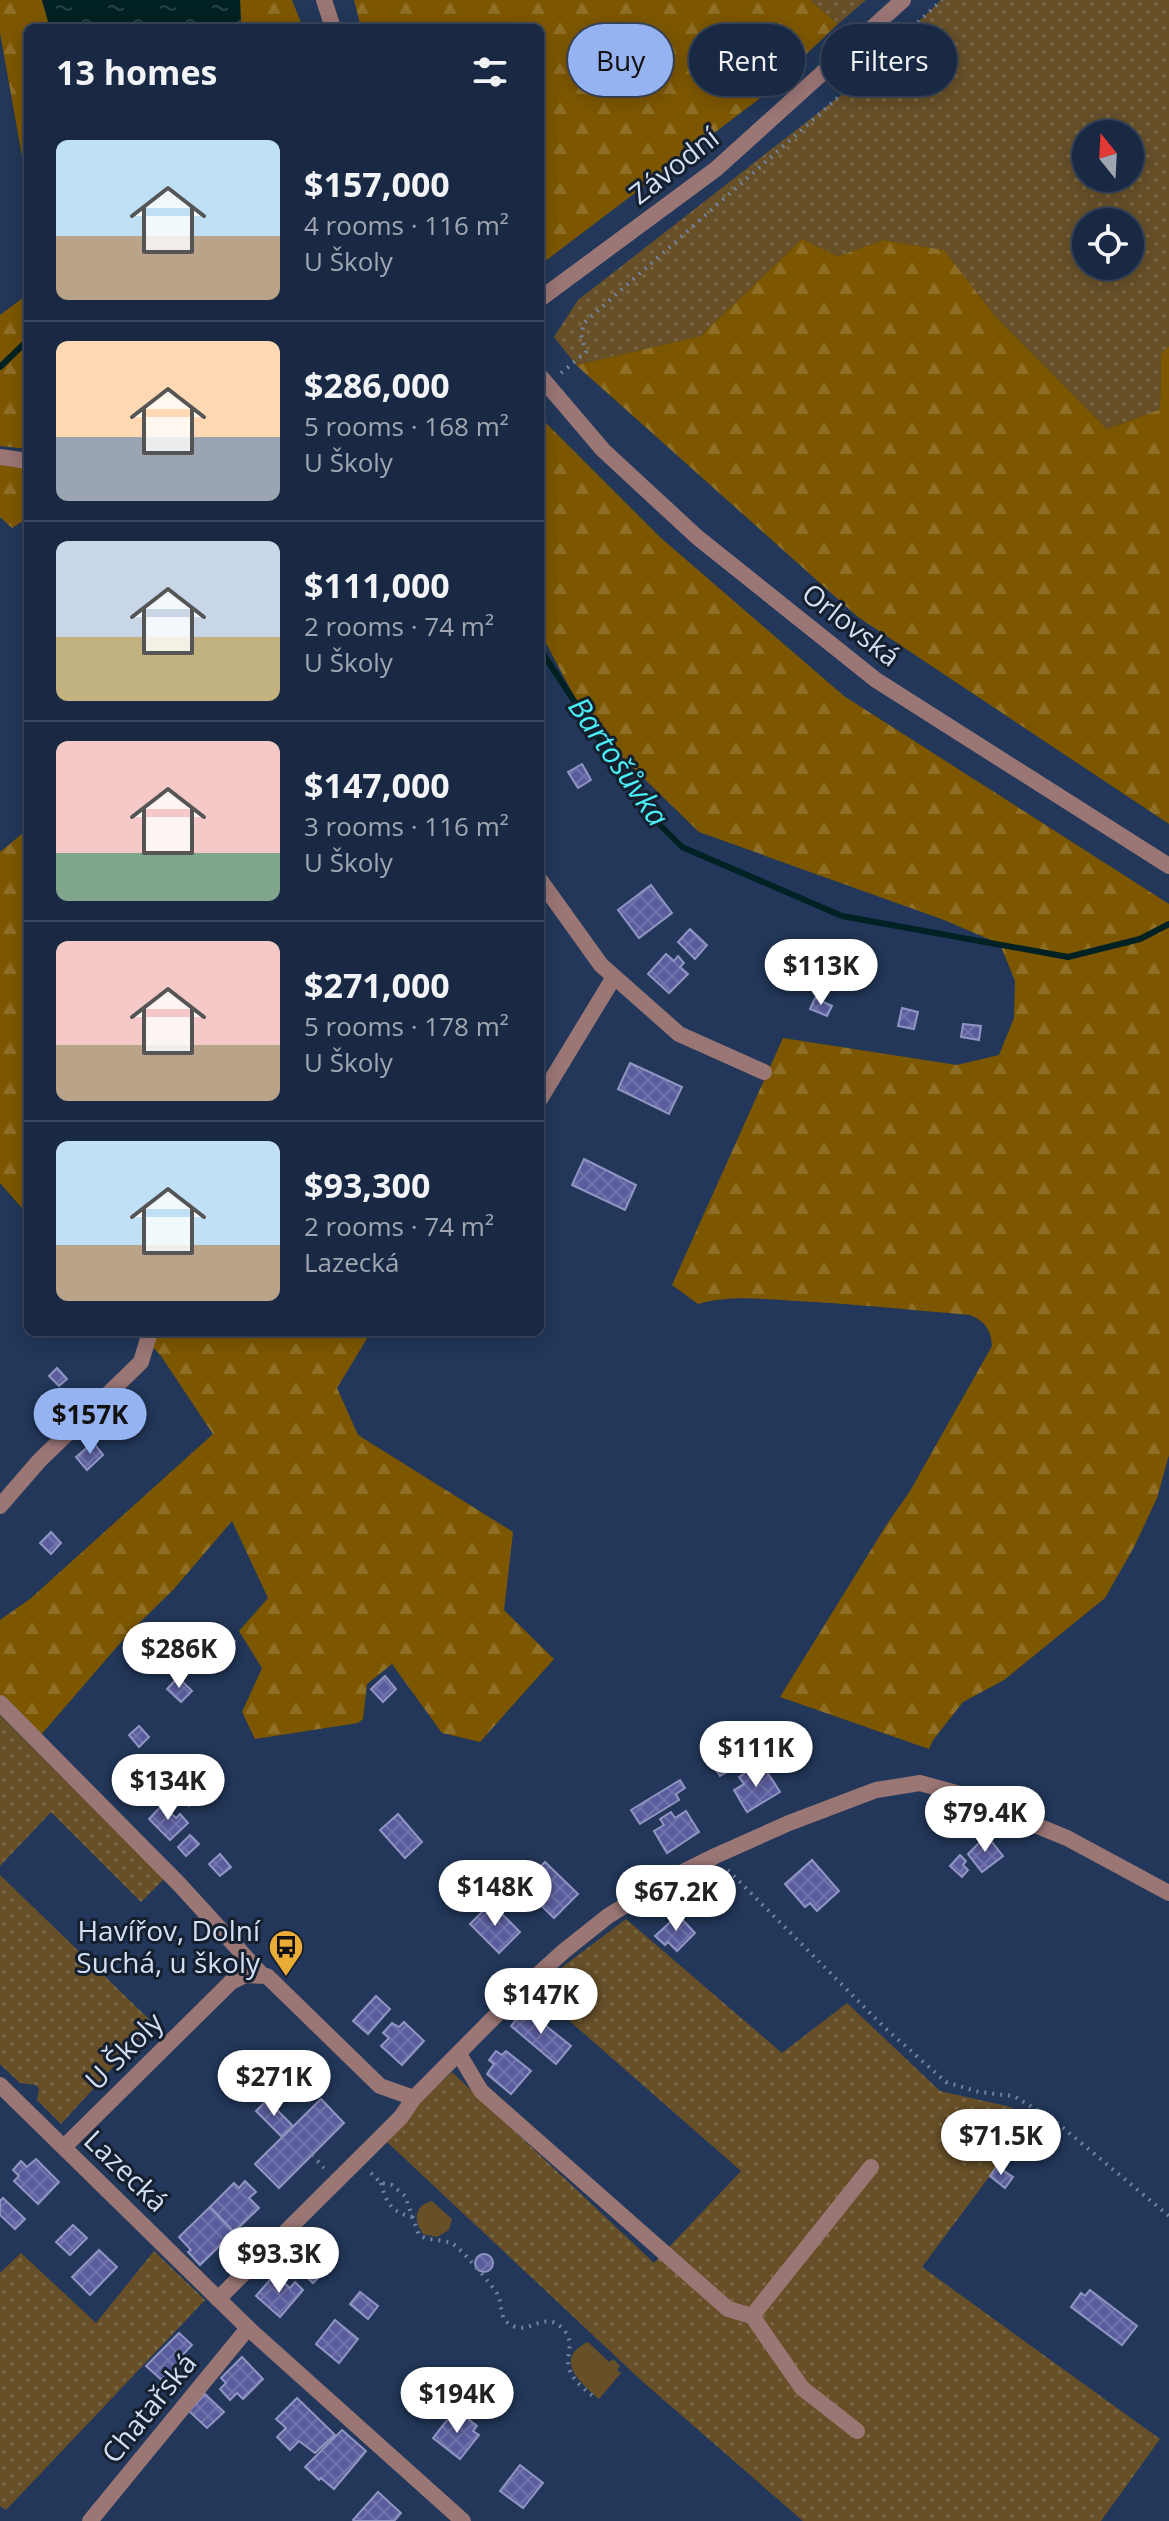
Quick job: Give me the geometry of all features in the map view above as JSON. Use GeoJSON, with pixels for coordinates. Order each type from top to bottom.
{"type":"FeatureCollection","features":[{"type":"Feature","properties":{"kind":"street"},"geometry":{"type":"LineString","coordinates":[[324,0],[332,24]]}},
{"type":"Feature","properties":{"kind":"street","name":"Závodní"},"geometry":{"type":"LineString","coordinates":[[544,296],[716,169],[903,0]]}},
{"type":"Feature","properties":{"kind":"street","name":"Orlovská"},"geometry":{"type":"LineString","coordinates":[[544,381],[603,450],[697,537],[876,680],[1169,866]]}},
{"type":"Feature","properties":{"kind":"street"},"geometry":{"type":"LineString","coordinates":[[0,457],[24,460]]}},
{"type":"Feature","properties":{"kind":"street"},"geometry":{"type":"LineString","coordinates":[[544,886],[601,965],[679,1034],[764,1072]]}},
{"type":"Feature","properties":{"kind":"street"},"geometry":{"type":"LineString","coordinates":[[544,1092],[614,977]]}},
{"type":"Feature","properties":{"kind":"street"},"geometry":{"type":"LineString","coordinates":[[0,1506],[39,1461],[141,1362],[149,1336]]}},
{"type":"Feature","properties":{"kind":"street"},"geometry":{"type":"LineString","coordinates":[[0,1703],[179,1884],[262,1975],[267,1976],[380,2086],[414,2098]]}},
{"type":"Feature","properties":{"kind":"street"},"geometry":{"type":"LineString","coordinates":[[218,2299],[401,2117],[414,2098],[521,1990],[608,1916],[663,1882],[789,1823],[876,1790],[920,1783],[960,1794],[1067,1838],[1169,1893]]}},
{"type":"Feature","properties":{"kind":"street","name":"U Školy"},"geometry":{"type":"LineString","coordinates":[[64,2147],[231,1982],[245,1975],[262,1975]]}},
{"type":"Feature","properties":{"kind":"street"},"geometry":{"type":"LineString","coordinates":[[459,2054],[481,2091],[728,2309],[752,2316],[802,2388],[857,2431]]}},
{"type":"Feature","properties":{"kind":"street","name":"Lazecká"},"geometry":{"type":"LineString","coordinates":[[0,2085],[248,2328],[463,2521]]}},
{"type":"Feature","properties":{"kind":"street"},"geometry":{"type":"LineString","coordinates":[[752,2316],[871,2167]]}},
{"type":"Feature","properties":{"kind":"street","name":"Chatařská"},"geometry":{"type":"LineString","coordinates":[[90,2521],[248,2328]]}},
{"type":"Feature","properties":{"kind":"path"},"geometry":{"type":"LineString","coordinates":[[544,379],[586,352],[581,335],[584,323],[833,102],[942,0]]}},
{"type":"Feature","properties":{"kind":"path"},"geometry":{"type":"LineString","coordinates":[[715,1856],[885,2028],[946,2082],[979,2092],[1014,2096],[1056,2122],[1169,2216]]}},
{"type":"Feature","properties":{"kind":"path"},"geometry":{"type":"LineString","coordinates":[[358,2160],[381,2183],[389,2206],[397,2213],[413,2217]]}},
{"type":"Feature","properties":{"kind":"path"},"geometry":{"type":"LineString","coordinates":[[381,2183],[392,2185],[409,2202],[419,2235],[430,2241],[446,2240],[457,2246],[497,2294],[500,2310],[508,2324],[521,2327],[546,2321],[561,2327],[569,2339],[570,2372],[595,2398]]}},
{"type":"Feature","properties":{"kind":"shaded area"},"geometry":{"type":"Polygon","coordinates":[[[810,0],[866,0],[838,24],[810,0]]]}},
{"type":"Feature","properties":{"kind":"shaded area"},"geometry":{"type":"Polygon","coordinates":[[[941,0],[1169,0],[1169,345],[1161,354],[1160,409],[1107,429],[997,318],[944,250],[883,240],[838,256],[802,239],[700,336],[576,365],[554,337],[578,300],[840,96],[957,96],[957,24],[916,24],[941,0]]]}},
{"type":"Feature","properties":{"kind":"shaded area"},"geometry":{"type":"Polygon","coordinates":[[[0,1715],[161,1876],[163,1880],[141,1902],[51,1812],[0,1866],[0,1715]]]}},
{"type":"Feature","properties":{"kind":"shaded area"},"geometry":{"type":"Polygon","coordinates":[[[0,1875],[153,2023],[61,2124],[37,2100],[39,2089],[36,2085],[20,2083],[0,2064],[0,1875]]]}},
{"type":"Feature","properties":{"kind":"shaded area"},"geometry":{"type":"Polygon","coordinates":[[[626,1919],[782,2053],[847,2003],[940,2091],[1011,2107],[1030,2122],[922,2267],[1160,2439],[1101,2521],[803,2521],[643,2382],[387,2142],[420,2102],[452,2072],[654,2263],[741,2171],[533,1989],[626,1919]]]}},
{"type":"Feature","properties":{"kind":"shaded area"},"geometry":{"type":"Polygon","coordinates":[[[432,2201],[452,2219],[449,2230],[437,2237],[423,2234],[417,2219],[421,2206],[432,2201]]]}},
{"type":"Feature","properties":{"kind":"shaded area"},"geometry":{"type":"Polygon","coordinates":[[[154,2251],[205,2300],[6,2510],[0,2506],[0,2273],[21,2253],[96,2323],[154,2251]]]}},
{"type":"Feature","properties":{"kind":"shaded area"},"geometry":{"type":"Polygon","coordinates":[[[588,2342],[609,2362],[613,2359],[620,2366],[617,2370],[621,2373],[599,2399],[578,2378],[571,2363],[577,2349],[588,2342]]]}},
{"type":"Feature","properties":{"kind":"green space"},"geometry":{"type":"Polygon","coordinates":[[[0,0],[42,0],[49,24],[24,24],[24,168],[0,33],[0,0]]]}},
{"type":"Feature","properties":{"kind":"green space"},"geometry":{"type":"Polygon","coordinates":[[[240,0],[292,0],[301,24],[241,24],[240,0]]]}},
{"type":"Feature","properties":{"kind":"green space"},"geometry":{"type":"Polygon","coordinates":[[[354,0],[810,0],[838,24],[821,24],[821,40],[805,55],[805,24],[689,24],[689,96],[762,96],[544,262],[544,24],[360,24],[354,0]]]}},
{"type":"Feature","properties":{"kind":"green space"},"geometry":{"type":"Polygon","coordinates":[[[802,239],[838,256],[883,240],[944,250],[997,318],[1107,429],[1160,409],[1161,354],[1169,345],[1169,824],[858,617],[576,365],[700,336],[802,239]]]}},
{"type":"Feature","properties":{"kind":"green space"},"geometry":{"type":"Polygon","coordinates":[[[24,297],[24,449],[0,446],[0,315],[24,297]]]}},
{"type":"Feature","properties":{"kind":"green space"},"geometry":{"type":"Polygon","coordinates":[[[544,421],[661,538],[844,696],[1169,904],[1169,1455],[1157,1498],[1105,1598],[1004,1680],[963,1702],[929,1749],[780,1697],[910,1491],[992,1346],[989,1331],[980,1320],[970,1315],[760,1299],[722,1299],[698,1304],[672,1285],[783,1038],[957,1065],[999,1055],[1014,1018],[1015,981],[1000,944],[944,920],[699,832],[590,726],[544,640],[544,421]]]}},
{"type":"Feature","properties":{"kind":"green space"},"geometry":{"type":"Polygon","coordinates":[[[0,464],[24,467],[24,520],[12,528],[0,517],[0,464]]]}},
{"type":"Feature","properties":{"kind":"green space"},"geometry":{"type":"Polygon","coordinates":[[[24,832],[24,1210],[0,1183],[0,852],[24,832]]]}},
{"type":"Feature","properties":{"kind":"green space"},"geometry":{"type":"Polygon","coordinates":[[[143,1336],[369,1336],[337,1388],[358,1435],[513,1532],[504,1610],[554,1659],[480,1742],[442,1733],[392,1664],[367,1684],[363,1719],[358,1723],[255,1739],[242,1712],[262,1668],[239,1631],[268,1598],[232,1521],[40,1736],[0,1698],[0,1620],[30,1599],[213,1434],[161,1356],[143,1336]]]}},
{"type":"Feature","properties":{"kind":"water"},"geometry":{"type":"Polygon","coordinates":[[[42,0],[240,0],[241,24],[49,24],[42,0]]]}},
{"type":"Feature","properties":{"kind":"building"},"geometry":{"type":"Polygon","coordinates":[[[582,764],[591,780],[578,788],[568,772],[582,764]]]}},
{"type":"Feature","properties":{"kind":"building"},"geometry":{"type":"Polygon","coordinates":[[[651,885],[672,913],[639,938],[618,910],[651,885]]]}},
{"type":"Feature","properties":{"kind":"building"},"geometry":{"type":"Polygon","coordinates":[[[690,929],[707,945],[695,959],[678,942],[690,929]]]}},
{"type":"Feature","properties":{"kind":"building"},"geometry":{"type":"Polygon","coordinates":[[[666,954],[674,961],[678,956],[684,963],[680,967],[688,974],[669,993],[648,974],[666,954]]]}},
{"type":"Feature","properties":{"kind":"building"},"geometry":{"type":"Polygon","coordinates":[[[815,998],[832,1006],[827,1016],[810,1009],[815,998]]]}},
{"type":"Feature","properties":{"kind":"building"},"geometry":{"type":"Polygon","coordinates":[[[902,1008],[918,1012],[914,1029],[898,1026],[902,1008]]]}},
{"type":"Feature","properties":{"kind":"building"},"geometry":{"type":"Polygon","coordinates":[[[963,1024],[981,1026],[979,1040],[961,1037],[963,1024]]]}},
{"type":"Feature","properties":{"kind":"building"},"geometry":{"type":"Polygon","coordinates":[[[630,1063],[682,1087],[669,1114],[618,1089],[630,1063]]]}},
{"type":"Feature","properties":{"kind":"building"},"geometry":{"type":"Polygon","coordinates":[[[584,1159],[636,1185],[625,1210],[572,1185],[584,1159]]]}},
{"type":"Feature","properties":{"kind":"building"},"geometry":{"type":"Polygon","coordinates":[[[57,1368],[67,1379],[59,1386],[49,1376],[57,1368]]]}},
{"type":"Feature","properties":{"kind":"building"},"geometry":{"type":"Polygon","coordinates":[[[93,1442],[103,1455],[87,1470],[76,1457],[93,1442]]]}},
{"type":"Feature","properties":{"kind":"building"},"geometry":{"type":"Polygon","coordinates":[[[51,1532],[61,1543],[51,1554],[40,1543],[51,1532]]]}},
{"type":"Feature","properties":{"kind":"building"},"geometry":{"type":"Polygon","coordinates":[[[225,1632],[235,1641],[226,1650],[216,1640],[225,1632]]]}},
{"type":"Feature","properties":{"kind":"building"},"geometry":{"type":"Polygon","coordinates":[[[385,1676],[396,1689],[383,1702],[371,1689],[385,1676]]]}},
{"type":"Feature","properties":{"kind":"building"},"geometry":{"type":"Polygon","coordinates":[[[178,1677],[192,1691],[181,1702],[167,1689],[178,1677]]]}},
{"type":"Feature","properties":{"kind":"building"},"geometry":{"type":"Polygon","coordinates":[[[139,1726],[149,1737],[139,1747],[129,1735],[139,1726]]]}},
{"type":"Feature","properties":{"kind":"building"},"geometry":{"type":"Polygon","coordinates":[[[747,1741],[756,1755],[720,1776],[708,1757],[724,1748],[727,1753],[747,1741]]]}},
{"type":"Feature","properties":{"kind":"building"},"geometry":{"type":"Polygon","coordinates":[[[751,1769],[756,1776],[766,1770],[780,1792],[747,1812],[734,1790],[744,1784],[739,1777],[751,1769]]]}},
{"type":"Feature","properties":{"kind":"building"},"geometry":{"type":"Polygon","coordinates":[[[680,1780],[685,1788],[676,1794],[679,1800],[640,1824],[631,1810],[680,1780]]]}},
{"type":"Feature","properties":{"kind":"building"},"geometry":{"type":"Polygon","coordinates":[[[185,1784],[194,1792],[191,1795],[195,1799],[189,1806],[176,1794],[185,1784]]]}},
{"type":"Feature","properties":{"kind":"building"},"geometry":{"type":"Polygon","coordinates":[[[162,1805],[176,1818],[180,1814],[188,1823],[170,1840],[149,1819],[162,1805]]]}},
{"type":"Feature","properties":{"kind":"building"},"geometry":{"type":"Polygon","coordinates":[[[686,1811],[699,1832],[667,1853],[654,1831],[664,1825],[660,1819],[671,1812],[675,1818],[686,1811]]]}},
{"type":"Feature","properties":{"kind":"building"},"geometry":{"type":"Polygon","coordinates":[[[398,1814],[422,1842],[405,1858],[380,1830],[398,1814]]]}},
{"type":"Feature","properties":{"kind":"building"},"geometry":{"type":"Polygon","coordinates":[[[190,1835],[199,1844],[186,1856],[178,1847],[190,1835]]]}},
{"type":"Feature","properties":{"kind":"building"},"geometry":{"type":"Polygon","coordinates":[[[988,1837],[1003,1856],[982,1872],[968,1854],[988,1837]]]}},
{"type":"Feature","properties":{"kind":"building"},"geometry":{"type":"Polygon","coordinates":[[[220,1854],[231,1867],[220,1876],[209,1864],[220,1854]]]}},
{"type":"Feature","properties":{"kind":"building"},"geometry":{"type":"Polygon","coordinates":[[[960,1855],[966,1861],[963,1865],[968,1870],[962,1877],[950,1866],[960,1855]]]}},
{"type":"Feature","properties":{"kind":"building"},"geometry":{"type":"Polygon","coordinates":[[[812,1860],[839,1891],[817,1911],[810,1903],[805,1907],[785,1884],[812,1860]]]}},
{"type":"Feature","properties":{"kind":"building"},"geometry":{"type":"Polygon","coordinates":[[[545,1862],[578,1894],[554,1918],[521,1886],[545,1862]]]}},
{"type":"Feature","properties":{"kind":"building"},"geometry":{"type":"Polygon","coordinates":[[[491,1903],[520,1932],[499,1953],[470,1924],[491,1903]]]}},
{"type":"Feature","properties":{"kind":"building"},"geometry":{"type":"Polygon","coordinates":[[[678,1915],[695,1933],[677,1951],[655,1936],[678,1915]]]}},
{"type":"Feature","properties":{"kind":"building"},"geometry":{"type":"Polygon","coordinates":[[[376,1996],[390,2009],[368,2034],[353,2021],[376,1996]]]}},
{"type":"Feature","properties":{"kind":"building"},"geometry":{"type":"Polygon","coordinates":[[[525,2009],[571,2046],[556,2064],[511,2026],[525,2009]]]}},
{"type":"Feature","properties":{"kind":"building"},"geometry":{"type":"Polygon","coordinates":[[[404,2022],[424,2041],[402,2065],[381,2046],[389,2038],[383,2033],[392,2023],[399,2027],[404,2022]]]}},
{"type":"Feature","properties":{"kind":"building"},"geometry":{"type":"Polygon","coordinates":[[[496,2051],[502,2055],[506,2051],[531,2071],[511,2094],[487,2074],[494,2064],[489,2060],[496,2051]]]}},
{"type":"Feature","properties":{"kind":"building"},"geometry":{"type":"Polygon","coordinates":[[[321,2099],[344,2123],[279,2188],[255,2164],[321,2099]]]}},
{"type":"Feature","properties":{"kind":"building"},"geometry":{"type":"Polygon","coordinates":[[[267,2100],[293,2126],[282,2137],[256,2111],[267,2100]]]}},
{"type":"Feature","properties":{"kind":"building"},"geometry":{"type":"Polygon","coordinates":[[[36,2159],[59,2182],[38,2204],[14,2181],[19,2176],[13,2170],[21,2161],[27,2167],[36,2159]]]}},
{"type":"Feature","properties":{"kind":"building"},"geometry":{"type":"Polygon","coordinates":[[[997,2166],[1013,2177],[1005,2188],[990,2176],[997,2166]]]}},
{"type":"Feature","properties":{"kind":"building"},"geometry":{"type":"Polygon","coordinates":[[[245,2181],[256,2192],[249,2198],[259,2208],[234,2232],[210,2207],[234,2183],[239,2188],[245,2181]]]}},
{"type":"Feature","properties":{"kind":"building"},"geometry":{"type":"Polygon","coordinates":[[[3,2198],[25,2219],[15,2229],[0,2215],[0,2201],[3,2198]]]}},
{"type":"Feature","properties":{"kind":"building"},"geometry":{"type":"Polygon","coordinates":[[[210,2207],[234,2232],[200,2265],[179,2237],[210,2207]]]}},
{"type":"Feature","properties":{"kind":"building"},"geometry":{"type":"Polygon","coordinates":[[[73,2225],[87,2238],[70,2255],[56,2242],[73,2225]]]}},
{"type":"Feature","properties":{"kind":"building"},"geometry":{"type":"Polygon","coordinates":[[[99,2250],[117,2267],[90,2295],[72,2277],[99,2250]]]}},
{"type":"Feature","properties":{"kind":"building"},"geometry":{"type":"Polygon","coordinates":[[[484,2254],[493,2263],[484,2272],[475,2263],[484,2254]]]}},
{"type":"Feature","properties":{"kind":"building"},"geometry":{"type":"Polygon","coordinates":[[[303,2257],[322,2274],[313,2283],[294,2266],[303,2257]]]}},
{"type":"Feature","properties":{"kind":"building"},"geometry":{"type":"Polygon","coordinates":[[[275,2274],[290,2288],[295,2282],[303,2290],[280,2317],[256,2296],[275,2274]]]}},
{"type":"Feature","properties":{"kind":"building"},"geometry":{"type":"Polygon","coordinates":[[[1090,2290],[1137,2326],[1122,2345],[1071,2307],[1081,2293],[1085,2296],[1090,2290]]]}},
{"type":"Feature","properties":{"kind":"building"},"geometry":{"type":"Polygon","coordinates":[[[360,2292],[378,2306],[368,2319],[350,2304],[360,2292]]]}},
{"type":"Feature","properties":{"kind":"building"},"geometry":{"type":"Polygon","coordinates":[[[335,2320],[358,2339],[339,2363],[316,2344],[335,2320]]]}},
{"type":"Feature","properties":{"kind":"building"},"geometry":{"type":"Polygon","coordinates":[[[179,2333],[192,2345],[164,2382],[146,2366],[179,2333]]]}},
{"type":"Feature","properties":{"kind":"building"},"geometry":{"type":"Polygon","coordinates":[[[242,2357],[263,2379],[243,2399],[237,2393],[230,2400],[220,2389],[226,2383],[221,2378],[242,2357]]]}},
{"type":"Feature","properties":{"kind":"building"},"geometry":{"type":"Polygon","coordinates":[[[205,2394],[224,2412],[207,2428],[189,2411],[205,2394]]]}},
{"type":"Feature","properties":{"kind":"building"},"geometry":{"type":"Polygon","coordinates":[[[297,2398],[335,2435],[315,2453],[299,2441],[290,2450],[277,2437],[286,2428],[276,2419],[297,2398]]]}},
{"type":"Feature","properties":{"kind":"building"},"geometry":{"type":"Polygon","coordinates":[[[461,2413],[477,2426],[473,2431],[479,2435],[460,2459],[433,2438],[452,2414],[457,2418],[461,2413]]]}},
{"type":"Feature","properties":{"kind":"building"},"geometry":{"type":"Polygon","coordinates":[[[342,2430],[366,2451],[334,2489],[305,2467],[342,2430]]]}},
{"type":"Feature","properties":{"kind":"building"},"geometry":{"type":"Polygon","coordinates":[[[520,2465],[543,2483],[523,2508],[500,2491],[520,2465]]]}},
{"type":"Feature","properties":{"kind":"building"},"geometry":{"type":"Polygon","coordinates":[[[378,2492],[401,2513],[394,2521],[354,2521],[353,2520],[378,2492]]]}},
{"type":"Feature","properties":{"kind":"waterway"},"geometry":{"type":"LineString","coordinates":[[0,367],[24,344]]}},
{"type":"Feature","properties":{"kind":"waterway","name":"Bartošůvka"},"geometry":{"type":"LineString","coordinates":[[544,655],[646,811],[682,847],[842,916],[1068,957],[1140,939],[1169,924]]}},
{"type":"Feature","properties":{"kind":"place","name":"Havířov, Dolní Suchá, u školy"},"geometry":{"type":"Point","coordinates":[286,1978]}}]}
